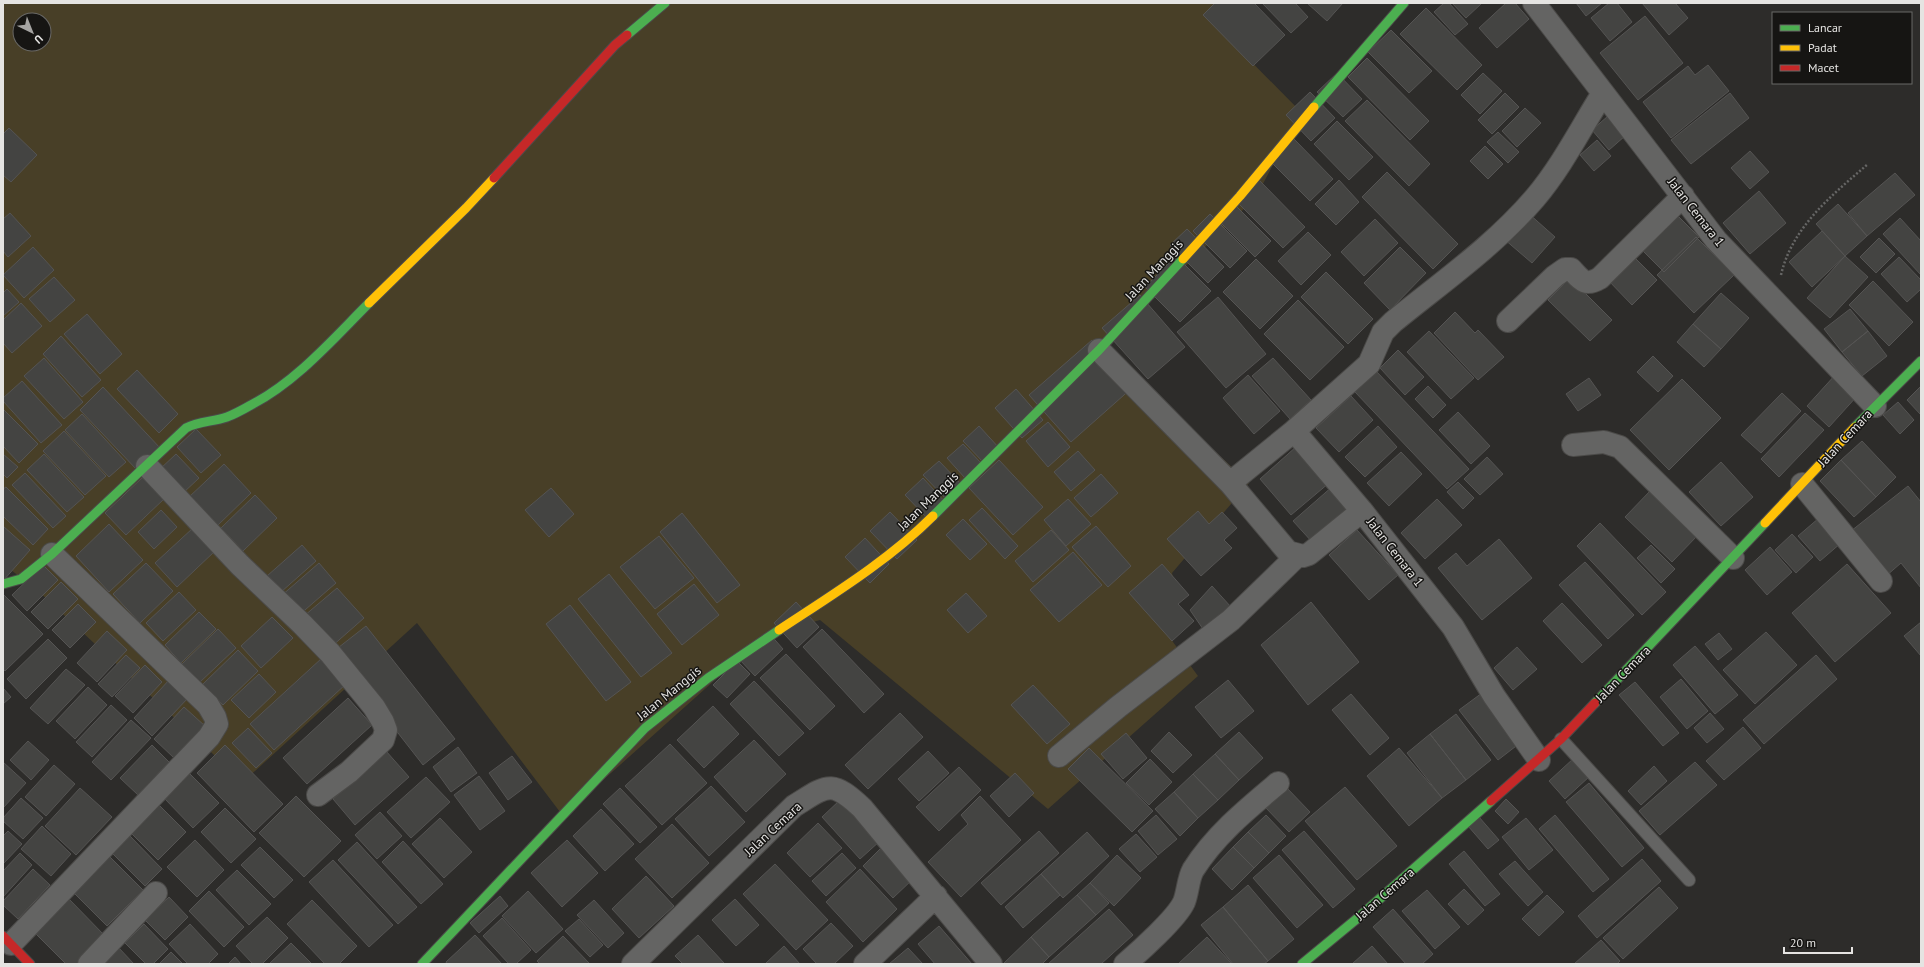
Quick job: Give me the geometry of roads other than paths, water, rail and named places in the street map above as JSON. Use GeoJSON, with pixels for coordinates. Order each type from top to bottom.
{"type":"FeatureCollection","features":[{"type":"Feature","properties":{"kind":"street"},"geometry":{"type":"LineString","coordinates":[[3,584],[21,579],[52,554],[186,428],[196,423],[227,417],[253,404],[306,365],[466,208],[615,46],[665,3]]}},
{"type":"Feature","properties":{"kind":"street","name":"Jalan Manggis"},"geometry":{"type":"LineString","coordinates":[[422,964],[645,728],[708,678],[863,574],[900,547],[927,522],[1099,350],[1240,196],[1291,133],[1404,3]]}},
{"type":"Feature","properties":{"kind":"street","name":"Jalan Cemara 1"},"geometry":{"type":"LineString","coordinates":[[1534,3],[1716,240],[1875,406]]}},
{"type":"Feature","properties":{"kind":"street"},"geometry":{"type":"LineString","coordinates":[[1230,483],[1294,431],[1369,364],[1383,332],[1483,251],[1534,198],[1551,178],[1603,93]]}},
{"type":"Feature","properties":{"kind":"street"},"geometry":{"type":"LineString","coordinates":[[1508,321],[1555,276],[1565,269],[1571,269],[1583,282],[1592,283],[1600,278],[1683,196]]}},
{"type":"Feature","properties":{"kind":"street"},"geometry":{"type":"LineString","coordinates":[[1060,756],[1118,707],[1231,620],[1298,555],[1288,552],[1230,483],[1099,350]]}},
{"type":"Feature","properties":{"kind":"street","name":"Jalan Cemara"},"geometry":{"type":"LineString","coordinates":[[1302,964],[1539,760],[1561,739],[1875,406],[1921,361]]}},
{"type":"Feature","properties":{"kind":"street"},"geometry":{"type":"LineString","coordinates":[[1294,431],[1362,511]]}},
{"type":"Feature","properties":{"kind":"street"},"geometry":{"type":"LineString","coordinates":[[1573,445],[1604,442],[1620,448],[1733,558]]}},
{"type":"Feature","properties":{"kind":"street"},"geometry":{"type":"LineString","coordinates":[[147,466],[240,565],[297,619],[330,653],[374,707],[383,722],[386,730],[382,740],[349,772],[318,795]]}},
{"type":"Feature","properties":{"kind":"street"},"geometry":{"type":"LineString","coordinates":[[1802,484],[1880,581]]}},
{"type":"Feature","properties":{"kind":"street","name":"Jalan Cemara 1"},"geometry":{"type":"LineString","coordinates":[[1298,555],[1303,556],[1309,554],[1362,511],[1454,626],[1494,696],[1539,760]]}},
{"type":"Feature","properties":{"kind":"street"},"geometry":{"type":"LineString","coordinates":[[30,964],[7,940],[209,737],[217,724],[208,705],[52,554]]}},
{"type":"Feature","properties":{"kind":"street"},"geometry":{"type":"LineString","coordinates":[[1125,964],[1170,920],[1184,903],[1192,872],[1210,847],[1239,815],[1278,783]]}},
{"type":"Feature","properties":{"kind":"street","name":"Jalan Cemara"},"geometry":{"type":"LineString","coordinates":[[634,964],[794,806],[826,788],[836,788],[845,792],[862,808],[991,964]]}},
{"type":"Feature","properties":{"kind":"street"},"geometry":{"type":"LineString","coordinates":[[89,964],[156,893]]}},
{"type":"Feature","properties":{"kind":"street"},"geometry":{"type":"LineString","coordinates":[[865,964],[936,896]]}},
{"type":"Feature","properties":{"kind":"lane"},"geometry":{"type":"LineString","coordinates":[[1561,739],[1689,880]]}}]}
